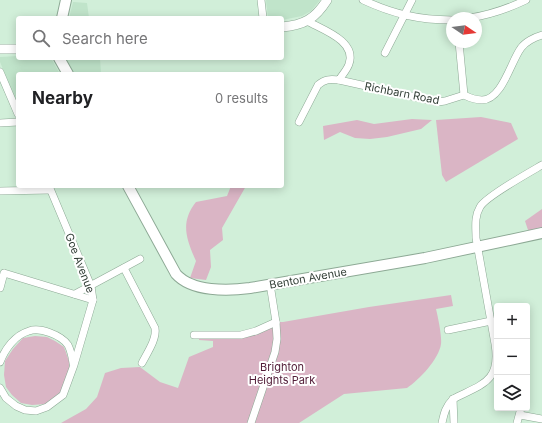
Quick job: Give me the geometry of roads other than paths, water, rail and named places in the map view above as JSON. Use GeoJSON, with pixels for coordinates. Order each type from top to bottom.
{"type":"FeatureCollection","features":[{"type":"Feature","properties":{"kind":"main road"},"geometry":{"type":"LineString","coordinates":[[62,16],[66,0]]}},
{"type":"Feature","properties":{"kind":"main road"},"geometry":{"type":"LineString","coordinates":[[60,60],[67,72]]}},
{"type":"Feature","properties":{"kind":"main road","name":"Benton Avenue"},"geometry":{"type":"LineString","coordinates":[[129,188],[176,274],[183,281],[194,285],[230,290],[380,266],[542,233]]}},
{"type":"Feature","properties":{"kind":"street"},"geometry":{"type":"LineString","coordinates":[[261,0],[262,16]]}},
{"type":"Feature","properties":{"kind":"street"},"geometry":{"type":"LineString","coordinates":[[284,27],[296,25],[307,21],[316,15],[327,0]]}},
{"type":"Feature","properties":{"kind":"street"},"geometry":{"type":"LineString","coordinates":[[363,0],[404,16],[446,20]]}},
{"type":"Feature","properties":{"kind":"street"},"geometry":{"type":"LineString","coordinates":[[385,54],[412,0]]}},
{"type":"Feature","properties":{"kind":"street"},"geometry":{"type":"LineString","coordinates":[[482,15],[510,7],[526,0]]}},
{"type":"Feature","properties":{"kind":"street"},"geometry":{"type":"LineString","coordinates":[[307,21],[339,39],[345,44],[350,53],[349,64],[339,80]]}},
{"type":"Feature","properties":{"kind":"street"},"geometry":{"type":"LineString","coordinates":[[460,48],[464,95],[473,99],[483,100],[491,96],[502,84],[522,46],[542,35]]}},
{"type":"Feature","properties":{"kind":"street"},"geometry":{"type":"LineString","coordinates":[[0,49],[16,49]]}},
{"type":"Feature","properties":{"kind":"street"},"geometry":{"type":"LineString","coordinates":[[0,72],[16,109]]}},
{"type":"Feature","properties":{"kind":"street","name":"Richbarn Road"},"geometry":{"type":"LineString","coordinates":[[299,122],[318,85],[322,81],[329,79],[438,102],[464,95]]}},
{"type":"Feature","properties":{"kind":"street"},"geometry":{"type":"LineString","coordinates":[[0,123],[16,122]]}},
{"type":"Feature","properties":{"kind":"street"},"geometry":{"type":"LineString","coordinates":[[442,423],[446,408],[453,399],[487,381],[494,373],[497,358],[475,222],[480,206],[491,197],[542,165]]}},
{"type":"Feature","properties":{"kind":"street"},"geometry":{"type":"LineString","coordinates":[[0,191],[49,188]]}},
{"type":"Feature","properties":{"kind":"street","name":"Goe Avenue"},"geometry":{"type":"LineString","coordinates":[[0,388],[6,398],[16,406],[25,410],[36,411],[47,407],[63,395],[74,365],[93,300],[91,286],[49,188]]}},
{"type":"Feature","properties":{"kind":"street"},"geometry":{"type":"LineString","coordinates":[[75,294],[140,259]]}},
{"type":"Feature","properties":{"kind":"street"},"geometry":{"type":"LineString","coordinates":[[124,268],[156,332],[142,363]]}},
{"type":"Feature","properties":{"kind":"street"},"geometry":{"type":"LineString","coordinates":[[0,288],[4,273],[93,300]]}},
{"type":"Feature","properties":{"kind":"street"},"geometry":{"type":"LineString","coordinates":[[251,423],[275,352],[277,339],[270,284]]}},
{"type":"Feature","properties":{"kind":"street"},"geometry":{"type":"LineString","coordinates":[[448,330],[491,321]]}},
{"type":"Feature","properties":{"kind":"street"},"geometry":{"type":"LineString","coordinates":[[194,335],[241,335],[256,331],[276,322]]}},
{"type":"Feature","properties":{"kind":"street"},"geometry":{"type":"LineString","coordinates":[[0,361],[10,343],[29,331],[38,330],[53,334],[67,344],[72,353],[74,365]]}},
{"type":"Feature","properties":{"kind":"street"},"geometry":{"type":"LineString","coordinates":[[453,399],[454,423]]}},
{"type":"Feature","properties":{"kind":"street"},"geometry":{"type":"LineString","coordinates":[[517,423],[521,411],[542,420]]}},
{"type":"Feature","properties":{"kind":"park label","name":"Brighton Heights Park"},"geometry":{"type":"Point","coordinates":[282,373]}}]}
